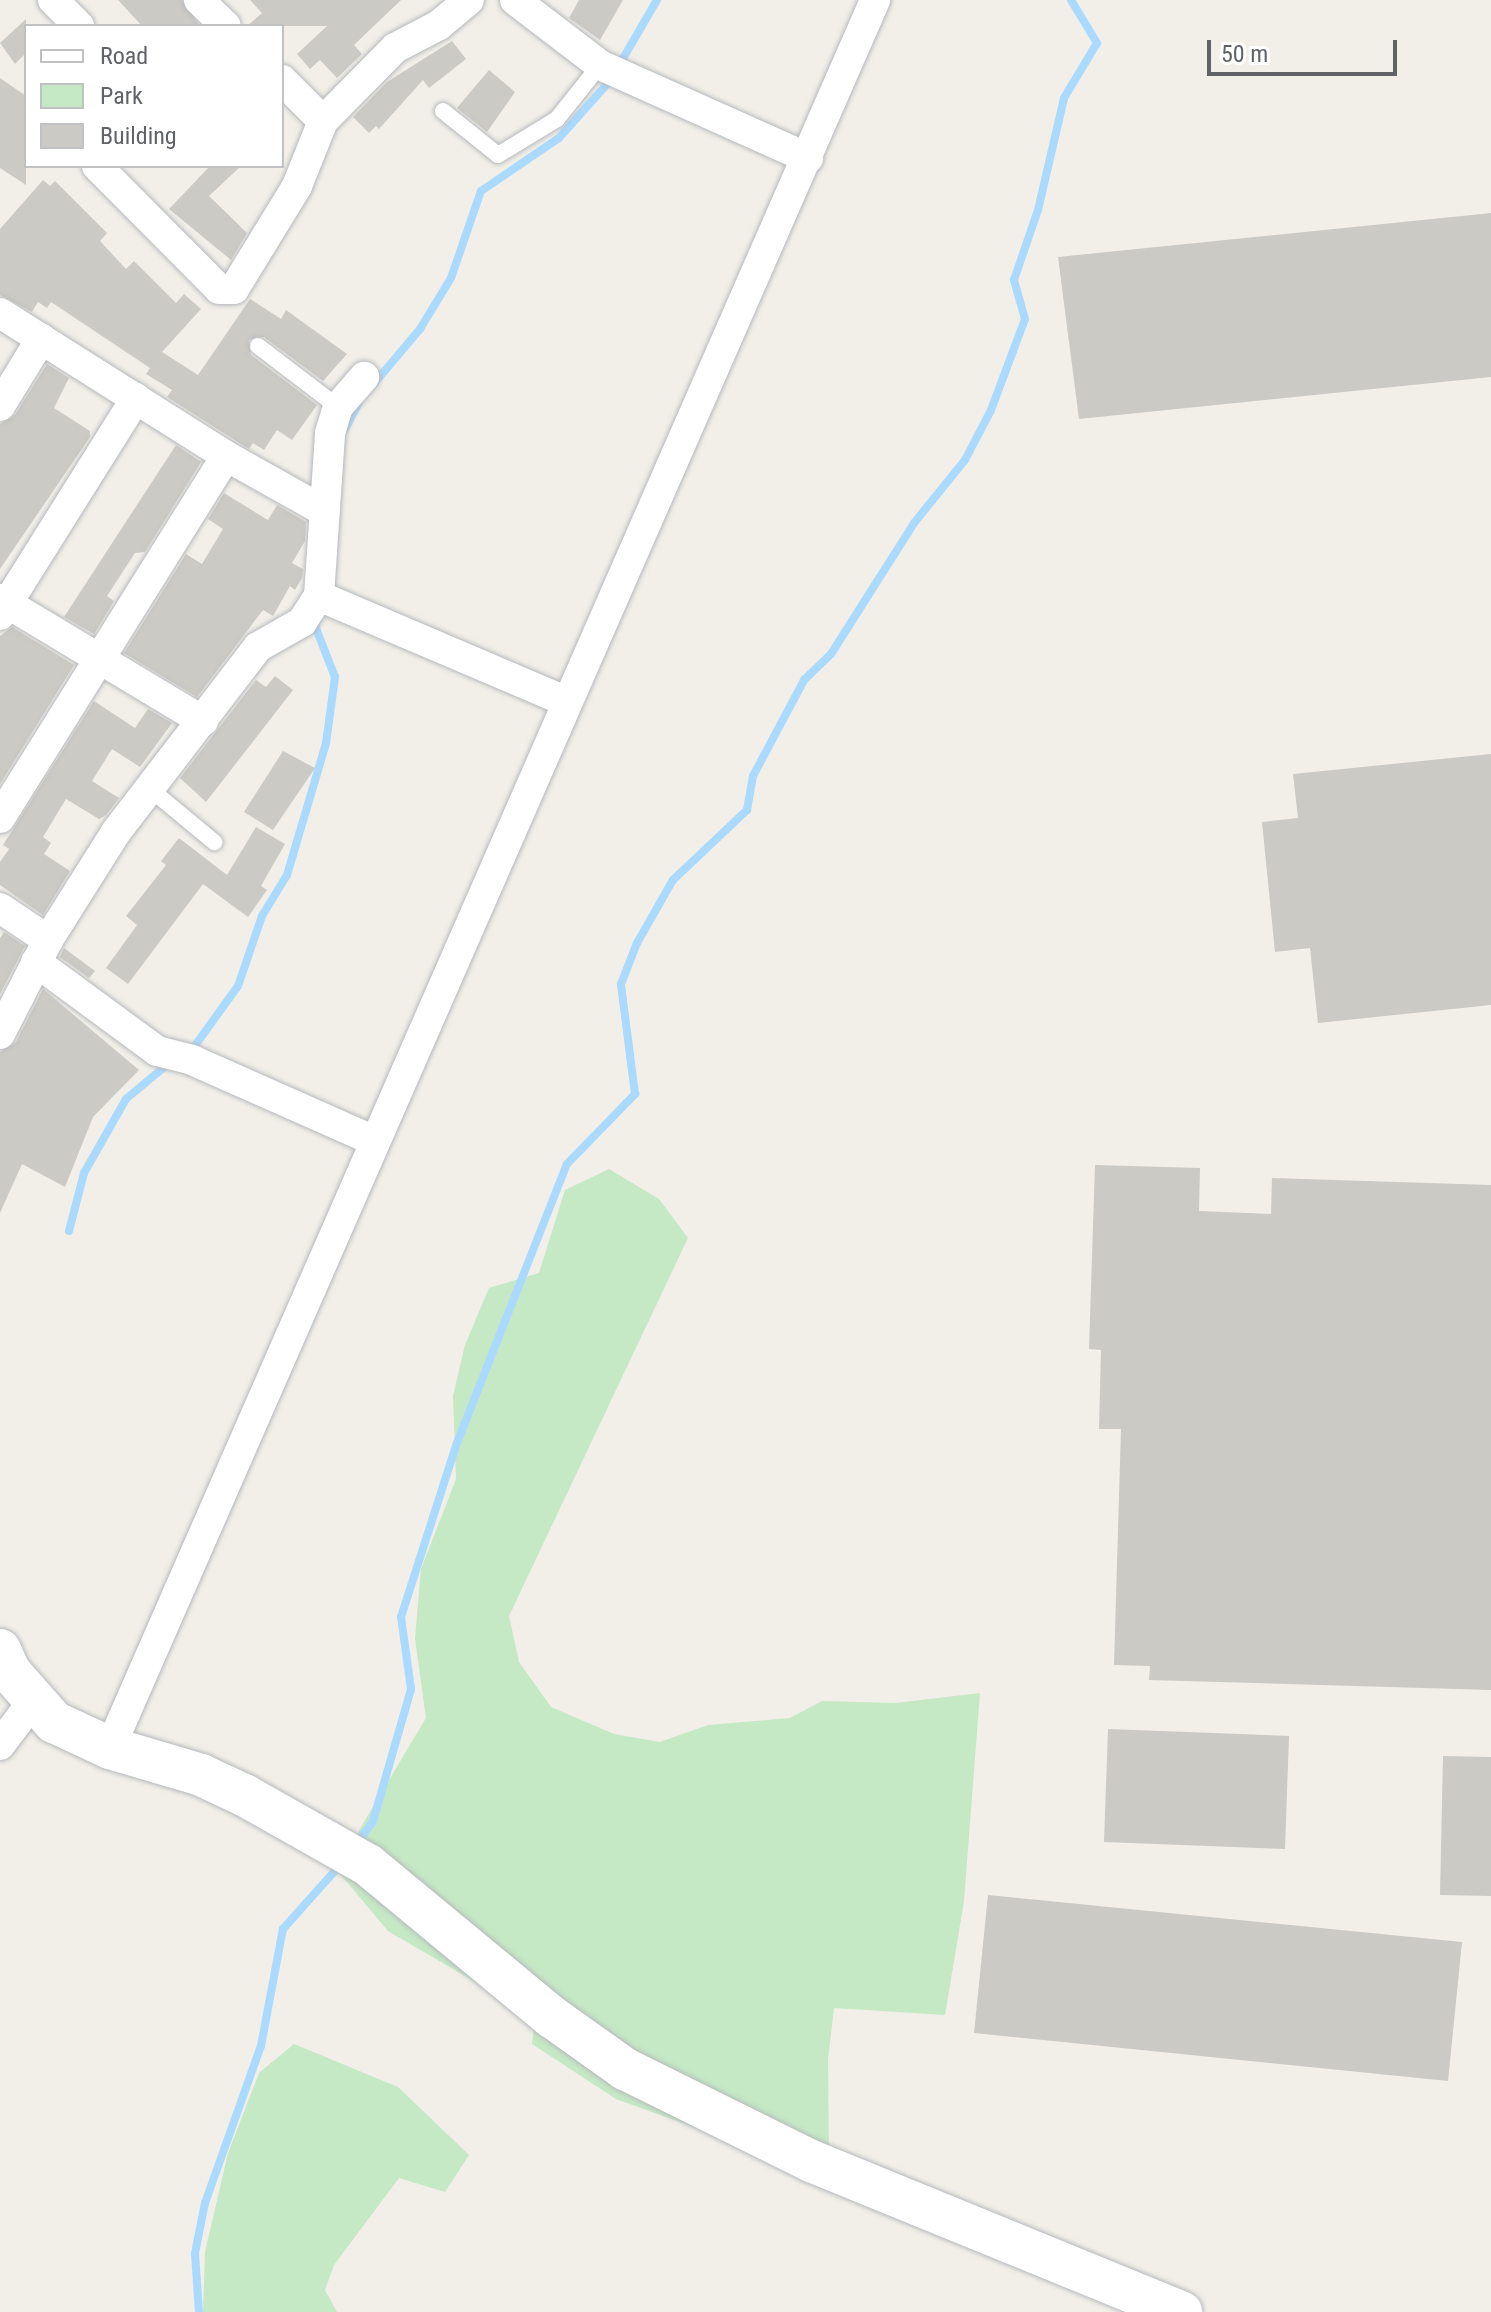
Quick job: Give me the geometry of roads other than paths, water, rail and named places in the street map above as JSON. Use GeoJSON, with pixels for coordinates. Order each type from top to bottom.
{"type":"FeatureCollection","features":[{"type":"Feature","properties":{"kind":"street"},"geometry":{"type":"LineString","coordinates":[[53,0],[77,24]]}},
{"type":"Feature","properties":{"kind":"street"},"geometry":{"type":"LineString","coordinates":[[199,0],[224,24]]}},
{"type":"Feature","properties":{"kind":"street"},"geometry":{"type":"LineString","coordinates":[[99,168],[219,289],[234,289],[297,186],[323,121],[395,48],[439,25],[469,0]]}},
{"type":"Feature","properties":{"kind":"street"},"geometry":{"type":"LineString","coordinates":[[515,0],[600,65],[808,158]]}},
{"type":"Feature","properties":{"kind":"street"},"geometry":{"type":"LineString","coordinates":[[110,1748],[875,0]]}},
{"type":"Feature","properties":{"kind":"street"},"geometry":{"type":"LineString","coordinates":[[284,82],[323,121]]}},
{"type":"Feature","properties":{"kind":"street"},"geometry":{"type":"LineString","coordinates":[[0,313],[226,456],[324,511]]}},
{"type":"Feature","properties":{"kind":"street"},"geometry":{"type":"LineString","coordinates":[[0,406],[41,339]]}},
{"type":"Feature","properties":{"kind":"street"},"geometry":{"type":"LineString","coordinates":[[0,1034],[42,951],[149,788],[258,647],[302,622],[319,596],[330,433],[338,407],[364,377]]}},
{"type":"Feature","properties":{"kind":"street"},"geometry":{"type":"LineString","coordinates":[[136,398],[3,606],[203,721]]}},
{"type":"Feature","properties":{"kind":"street"},"geometry":{"type":"LineString","coordinates":[[0,818],[226,456]]}},
{"type":"Feature","properties":{"kind":"street"},"geometry":{"type":"LineString","coordinates":[[319,596],[567,702]]}},
{"type":"Feature","properties":{"kind":"street"},"geometry":{"type":"LineString","coordinates":[[0,908],[42,951],[157,1051],[192,1060],[375,1141]]}},
{"type":"Feature","properties":{"kind":"street"},"geometry":{"type":"LineString","coordinates":[[0,1650],[33,1701],[54,1722],[110,1748],[235,1790],[368,1865],[552,2017],[625,2069],[693,2106],[811,2161],[1181,2312]]}},
{"type":"Feature","properties":{"kind":"street"},"geometry":{"type":"LineString","coordinates":[[0,1745],[33,1701]]}},
{"type":"Feature","properties":{"kind":"lane"},"geometry":{"type":"LineString","coordinates":[[443,111],[498,155],[557,119],[600,65]]}},
{"type":"Feature","properties":{"kind":"lane"},"geometry":{"type":"LineString","coordinates":[[258,346],[338,407]]}},
{"type":"Feature","properties":{"kind":"lane"},"geometry":{"type":"LineString","coordinates":[[149,788],[214,842]]}},
{"type":"Feature","properties":{"kind":"waterway"},"geometry":{"type":"LineString","coordinates":[[621,62],[657,0]]}},
{"type":"Feature","properties":{"kind":"waterway"},"geometry":{"type":"LineString","coordinates":[[355,1846],[373,1821],[411,1689],[401,1617],[457,1443],[567,1164],[635,1094],[621,984],[637,943],[673,880],[747,810],[753,776],[804,680],[831,654],[914,523],[965,460],[991,410],[1025,319],[1014,280],[1038,210],[1064,98],[1097,43],[1071,0]]}},
{"type":"Feature","properties":{"kind":"waterway"},"geometry":{"type":"LineString","coordinates":[[372,386],[420,329],[451,278],[481,191],[559,138],[608,83]]}},
{"type":"Feature","properties":{"kind":"waterway"},"geometry":{"type":"LineString","coordinates":[[345,429],[359,403]]}},
{"type":"Feature","properties":{"kind":"waterway"},"geometry":{"type":"LineString","coordinates":[[194,1047],[238,986],[262,916],[287,875],[326,743],[335,677],[315,626],[318,619]]}},
{"type":"Feature","properties":{"kind":"waterway"},"geometry":{"type":"LineString","coordinates":[[69,1231],[84,1173],[126,1099],[169,1063]]}},
{"type":"Feature","properties":{"kind":"waterway"},"geometry":{"type":"LineString","coordinates":[[199,2312],[195,2253],[205,2203],[261,2046],[283,1929],[341,1864]]}}]}
